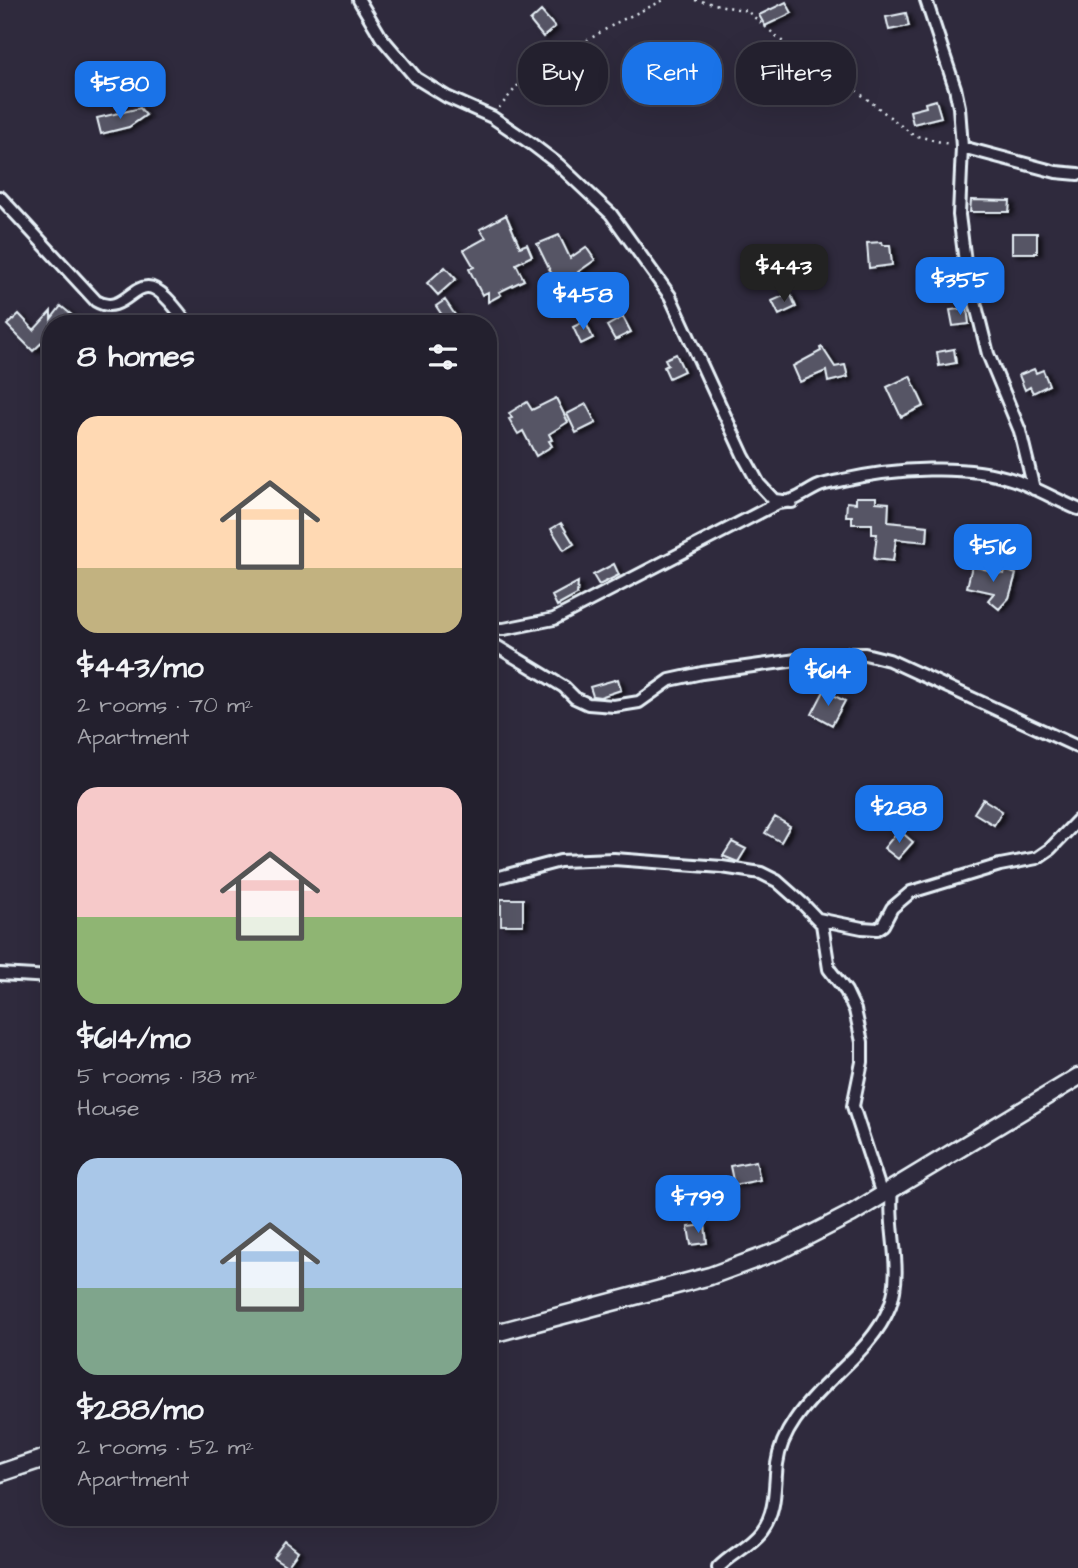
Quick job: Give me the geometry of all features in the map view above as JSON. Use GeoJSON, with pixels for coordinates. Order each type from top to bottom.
{"type":"FeatureCollection","features":[{"type":"Feature","properties":{"kind":"street"},"geometry":{"type":"LineString","coordinates":[[359,0],[382,37],[416,78],[447,97],[492,117],[558,164],[598,201],[625,232],[670,296],[739,447],[759,484],[775,500],[792,502]]}},
{"type":"Feature","properties":{"kind":"street"},"geometry":{"type":"LineString","coordinates":[[926,0],[955,88],[962,148],[959,215],[965,261],[988,354],[1020,431],[1034,489]]}},
{"type":"Feature","properties":{"kind":"street"},"geometry":{"type":"LineString","coordinates":[[962,148],[1056,172],[1078,174]]}},
{"type":"Feature","properties":{"kind":"street"},"geometry":{"type":"LineString","coordinates":[[0,197],[96,301],[114,304],[143,288],[150,288],[161,294],[180,315]]}},
{"type":"Feature","properties":{"kind":"street"},"geometry":{"type":"LineString","coordinates":[[497,628],[554,618],[778,503],[792,502],[820,485],[884,473],[919,471],[990,474],[1013,480],[1078,509]]}},
{"type":"Feature","properties":{"kind":"street"},"geometry":{"type":"LineString","coordinates":[[497,647],[564,687],[575,698],[588,704],[614,706],[639,702],[670,680],[702,673],[840,654],[872,655],[889,660],[1078,747]]}},
{"type":"Feature","properties":{"kind":"street"},"geometry":{"type":"LineString","coordinates":[[818,919],[877,929],[883,925],[896,904],[911,892],[989,868],[1037,858],[1050,849],[1078,820]]}},
{"type":"Feature","properties":{"kind":"street"},"geometry":{"type":"LineString","coordinates":[[497,878],[560,861],[584,859],[656,861],[722,867],[769,877],[803,904],[824,928],[829,969],[850,999],[860,1029],[862,1062],[853,1106],[887,1193],[896,1280],[889,1307],[865,1344],[821,1389],[789,1430],[780,1451],[773,1506],[763,1530],[718,1568]]}},
{"type":"Feature","properties":{"kind":"street"},"geometry":{"type":"LineString","coordinates":[[0,974],[42,976]]}},
{"type":"Feature","properties":{"kind":"street"},"geometry":{"type":"LineString","coordinates":[[497,1333],[638,1296],[753,1261],[809,1237],[1078,1077]]}},
{"type":"Feature","properties":{"kind":"street"},"geometry":{"type":"LineString","coordinates":[[0,1473],[42,1459]]}},
{"type":"Feature","properties":{"kind":"path"},"geometry":{"type":"LineString","coordinates":[[492,117],[524,78],[618,22],[664,0]]}},
{"type":"Feature","properties":{"kind":"path"},"geometry":{"type":"LineString","coordinates":[[695,0],[747,10],[817,71],[853,88],[913,135],[962,148]]}},
{"type":"Feature","properties":{"kind":"building"},"geometry":{"type":"Polygon","coordinates":[[[786,2],[792,13],[765,26],[759,15],[786,2]]]}},
{"type":"Feature","properties":{"kind":"building"},"geometry":{"type":"Polygon","coordinates":[[[541,11],[555,27],[543,37],[530,21],[541,11]]]}},
{"type":"Feature","properties":{"kind":"building"},"geometry":{"type":"Polygon","coordinates":[[[906,13],[909,26],[889,30],[886,17],[906,13]]]}},
{"type":"Feature","properties":{"kind":"building"},"geometry":{"type":"Polygon","coordinates":[[[936,100],[941,117],[913,124],[910,111],[926,107],[925,103],[936,100]]]}},
{"type":"Feature","properties":{"kind":"building"},"geometry":{"type":"Polygon","coordinates":[[[140,108],[146,115],[129,127],[101,134],[97,118],[140,108]]]}},
{"type":"Feature","properties":{"kind":"building"},"geometry":{"type":"Polygon","coordinates":[[[971,200],[1010,201],[1009,212],[970,212],[971,200]]]}},
{"type":"Feature","properties":{"kind":"building"},"geometry":{"type":"Polygon","coordinates":[[[506,215],[520,247],[527,244],[532,256],[516,264],[524,280],[499,292],[501,295],[488,302],[488,292],[482,295],[469,269],[474,267],[464,250],[486,238],[480,229],[506,215]]]}},
{"type":"Feature","properties":{"kind":"building"},"geometry":{"type":"Polygon","coordinates":[[[1012,233],[1037,233],[1037,253],[1012,253],[1012,233]]]}},
{"type":"Feature","properties":{"kind":"building"},"geometry":{"type":"Polygon","coordinates":[[[559,235],[570,258],[586,247],[595,260],[578,272],[581,277],[576,280],[580,287],[569,293],[566,286],[559,289],[537,244],[559,235]]]}},
{"type":"Feature","properties":{"kind":"building"},"geometry":{"type":"Polygon","coordinates":[[[882,242],[883,245],[890,245],[892,265],[869,268],[867,243],[882,242]]]}},
{"type":"Feature","properties":{"kind":"building"},"geometry":{"type":"Polygon","coordinates":[[[445,267],[456,279],[438,295],[427,283],[445,267]]]}},
{"type":"Feature","properties":{"kind":"building"},"geometry":{"type":"Polygon","coordinates":[[[790,293],[796,307],[779,315],[772,301],[790,293]]]}},
{"type":"Feature","properties":{"kind":"building"},"geometry":{"type":"Polygon","coordinates":[[[445,300],[455,315],[442,315],[436,306],[445,300]]]}},
{"type":"Feature","properties":{"kind":"building"},"geometry":{"type":"Polygon","coordinates":[[[61,306],[72,315],[54,315],[61,306]]]}},
{"type":"Feature","properties":{"kind":"building"},"geometry":{"type":"Polygon","coordinates":[[[967,308],[969,324],[953,326],[950,310],[967,308]]]}},
{"type":"Feature","properties":{"kind":"building"},"geometry":{"type":"Polygon","coordinates":[[[19,314],[34,330],[42,321],[42,342],[33,351],[7,325],[19,314]]]}},
{"type":"Feature","properties":{"kind":"building"},"geometry":{"type":"Polygon","coordinates":[[[623,317],[631,332],[615,340],[607,326],[623,317]]]}},
{"type":"Feature","properties":{"kind":"building"},"geometry":{"type":"Polygon","coordinates":[[[585,321],[593,338],[581,344],[573,327],[585,321]]]}},
{"type":"Feature","properties":{"kind":"building"},"geometry":{"type":"Polygon","coordinates":[[[822,347],[835,367],[845,365],[848,377],[828,382],[826,371],[800,382],[793,366],[821,351],[822,347]]]}},
{"type":"Feature","properties":{"kind":"building"},"geometry":{"type":"Polygon","coordinates":[[[954,349],[956,363],[939,366],[937,352],[954,349]]]}},
{"type":"Feature","properties":{"kind":"building"},"geometry":{"type":"Polygon","coordinates":[[[676,354],[684,371],[669,378],[664,367],[668,365],[665,359],[676,354]]]}},
{"type":"Feature","properties":{"kind":"building"},"geometry":{"type":"Polygon","coordinates":[[[1034,369],[1036,373],[1043,370],[1049,385],[1033,393],[1030,387],[1025,390],[1019,375],[1034,369]]]}},
{"type":"Feature","properties":{"kind":"building"},"geometry":{"type":"Polygon","coordinates":[[[910,376],[924,406],[901,417],[887,387],[910,376]]]}},
{"type":"Feature","properties":{"kind":"building"},"geometry":{"type":"Polygon","coordinates":[[[556,398],[568,422],[549,434],[552,446],[536,456],[523,431],[518,434],[509,419],[512,418],[509,413],[527,402],[532,410],[556,398]]]}},
{"type":"Feature","properties":{"kind":"building"},"geometry":{"type":"Polygon","coordinates":[[[586,404],[596,423],[576,433],[567,414],[586,404]]]}},
{"type":"Feature","properties":{"kind":"building"},"geometry":{"type":"Polygon","coordinates":[[[856,497],[876,497],[876,502],[889,503],[888,522],[928,526],[927,542],[896,539],[893,561],[874,559],[877,534],[872,534],[872,524],[852,524],[852,516],[846,516],[847,502],[856,503],[856,497]]]}},
{"type":"Feature","properties":{"kind":"building"},"geometry":{"type":"Polygon","coordinates":[[[561,523],[574,544],[564,550],[551,529],[561,523]]]}},
{"type":"Feature","properties":{"kind":"building"},"geometry":{"type":"Polygon","coordinates":[[[614,564],[619,575],[599,585],[593,575],[614,564]]]}},
{"type":"Feature","properties":{"kind":"building"},"geometry":{"type":"Polygon","coordinates":[[[972,566],[1004,574],[1005,570],[1016,574],[1009,598],[999,609],[988,600],[994,593],[967,587],[972,566]]]}},
{"type":"Feature","properties":{"kind":"building"},"geometry":{"type":"Polygon","coordinates":[[[578,582],[577,595],[557,606],[552,596],[578,582]]]}},
{"type":"Feature","properties":{"kind":"building"},"geometry":{"type":"Polygon","coordinates":[[[618,679],[621,690],[600,697],[593,696],[590,687],[618,679]]]}},
{"type":"Feature","properties":{"kind":"building"},"geometry":{"type":"Polygon","coordinates":[[[824,691],[845,701],[832,725],[812,714],[824,691]]]}},
{"type":"Feature","properties":{"kind":"building"},"geometry":{"type":"Polygon","coordinates":[[[983,799],[1002,811],[994,825],[974,813],[983,799]]]}},
{"type":"Feature","properties":{"kind":"building"},"geometry":{"type":"Polygon","coordinates":[[[775,817],[790,826],[781,842],[765,833],[775,817]]]}},
{"type":"Feature","properties":{"kind":"building"},"geometry":{"type":"Polygon","coordinates":[[[899,830],[913,842],[898,859],[884,848],[899,830]]]}},
{"type":"Feature","properties":{"kind":"building"},"geometry":{"type":"Polygon","coordinates":[[[732,842],[746,849],[738,862],[723,856],[732,842]]]}},
{"type":"Feature","properties":{"kind":"building"},"geometry":{"type":"Polygon","coordinates":[[[501,899],[523,899],[523,925],[501,925],[501,899]]]}},
{"type":"Feature","properties":{"kind":"building"},"geometry":{"type":"Polygon","coordinates":[[[756,1161],[760,1180],[734,1185],[730,1166],[756,1161]]]}},
{"type":"Feature","properties":{"kind":"building"},"geometry":{"type":"Polygon","coordinates":[[[705,1225],[707,1243],[691,1245],[688,1227],[705,1225]]]}},
{"type":"Feature","properties":{"kind":"building"},"geometry":{"type":"Polygon","coordinates":[[[285,1541],[298,1551],[287,1566],[273,1557],[285,1541]]]}}]}
